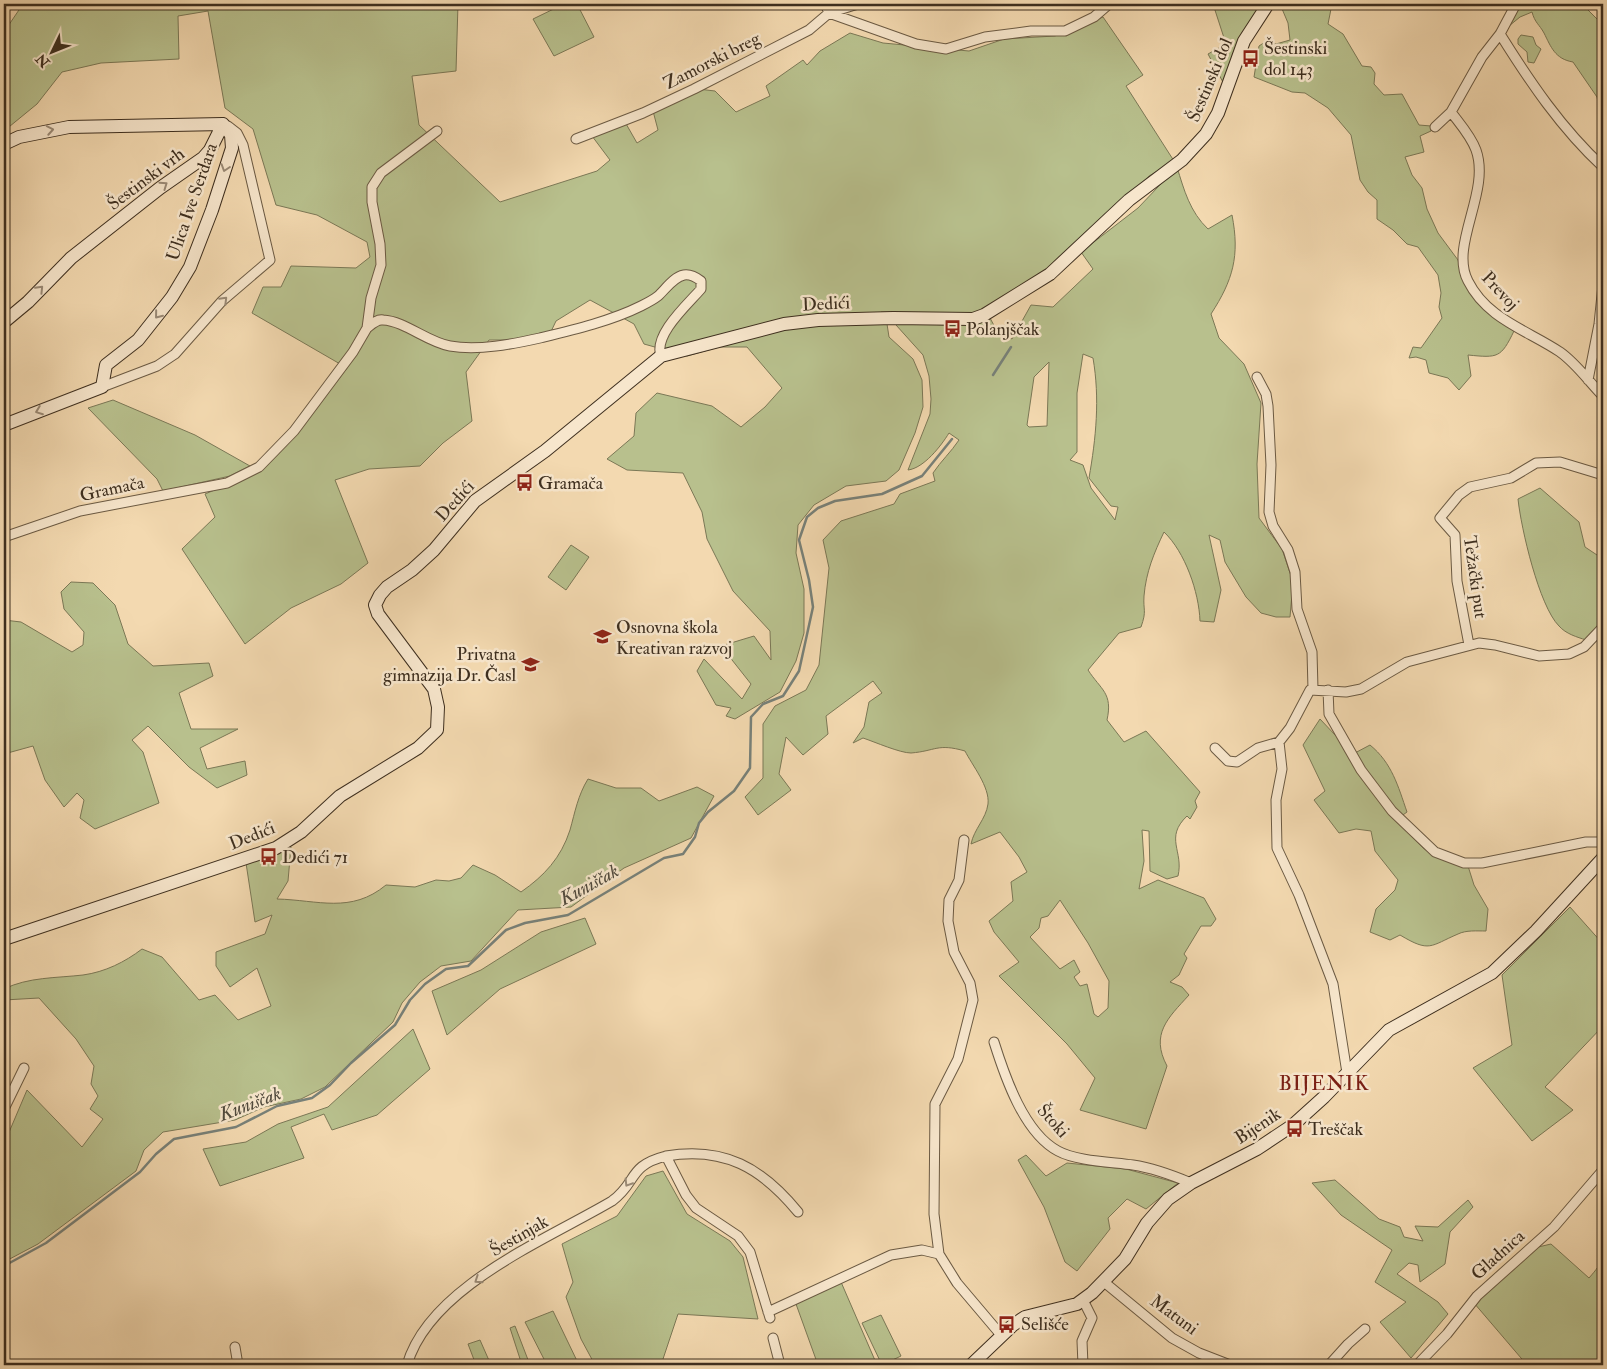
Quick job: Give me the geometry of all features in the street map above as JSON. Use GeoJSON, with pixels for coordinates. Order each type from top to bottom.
{"type":"FeatureCollection","features":[{"type":"Feature","properties":{"kind":"street"},"geometry":{"type":"LineString","coordinates":[[825,4],[829,13],[916,44],[946,49],[985,38],[1031,31],[1065,31],[1094,17],[1109,4]]}},
{"type":"Feature","properties":{"kind":"street","name":"Zamorski breg"},"geometry":{"type":"LineString","coordinates":[[576,139],[643,113],[694,89],[809,30],[829,13],[858,4]]}},
{"type":"Feature","properties":{"kind":"street","name":"Šestinski dol"},"geometry":{"type":"LineString","coordinates":[[1129,200],[1182,160],[1206,134],[1218,113],[1244,41],[1268,4]]}},
{"type":"Feature","properties":{"kind":"street"},"geometry":{"type":"LineString","coordinates":[[1435,127],[1451,112],[1483,55],[1500,34],[1516,4]]}},
{"type":"Feature","properties":{"kind":"street"},"geometry":{"type":"LineString","coordinates":[[1500,34],[1533,86],[1559,121],[1603,167]]}},
{"type":"Feature","properties":{"kind":"street","name":"Prevoj"},"geometry":{"type":"LineString","coordinates":[[1451,112],[1473,144],[1478,160],[1476,192],[1462,259],[1469,283],[1502,319],[1560,352],[1603,396]]}},
{"type":"Feature","properties":{"kind":"street","name":"Šestinski vrh"},"geometry":{"type":"LineString","coordinates":[[4,144],[18,137],[68,127],[222,124],[210,150],[203,158],[71,258],[28,302],[4,322]]}},
{"type":"Feature","properties":{"kind":"street","name":"Ulica Ive Serdara"},"geometry":{"type":"LineString","coordinates":[[102,387],[106,365],[138,340],[172,297],[190,267],[212,210],[232,148],[231,135],[222,124]]}},
{"type":"Feature","properties":{"kind":"street","name":"Ulica Ive Serdara"},"geometry":{"type":"LineString","coordinates":[[4,425],[157,366],[175,354],[222,301],[270,260],[243,145],[234,130],[222,124]]}},
{"type":"Feature","properties":{"kind":"street","name":"Gramača"},"geometry":{"type":"LineString","coordinates":[[4,537],[80,511],[227,483],[259,467],[294,431],[353,352],[367,328],[371,298],[381,265],[380,244],[372,202],[372,187],[381,173],[436,131]]}},
{"type":"Feature","properties":{"kind":"street","name":"Dedići"},"geometry":{"type":"LineString","coordinates":[[4,939],[276,848],[301,832],[340,796],[418,748],[437,730],[437,697],[434,689],[378,614],[375,605],[380,595],[434,550],[475,501],[545,450],[661,356],[784,324],[818,320],[883,318],[973,319],[984,315],[1062,265],[1129,200]]}},
{"type":"Feature","properties":{"kind":"street"},"geometry":{"type":"LineString","coordinates":[[367,328],[375,321],[382,319],[394,322],[433,342],[450,346],[473,347],[540,338],[606,320],[656,298],[671,283],[684,275],[694,277],[701,282],[701,289],[670,325],[658,350],[661,356]]}},
{"type":"Feature","properties":{"kind":"street"},"geometry":{"type":"LineString","coordinates":[[1588,380],[1599,324],[1603,285]]}},
{"type":"Feature","properties":{"kind":"street"},"geometry":{"type":"LineString","coordinates":[[1257,377],[1266,394],[1268,406],[1271,465],[1269,512],[1273,526],[1288,550],[1295,572],[1298,609],[1312,652],[1313,689]]}},
{"type":"Feature","properties":{"kind":"street","name":"Težački put"},"geometry":{"type":"LineString","coordinates":[[1469,645],[1457,581],[1455,535],[1440,518],[1459,495],[1470,487],[1512,478],[1536,463],[1560,462],[1603,475]]}},
{"type":"Feature","properties":{"kind":"street"},"geometry":{"type":"LineString","coordinates":[[1215,748],[1225,759],[1237,762],[1258,748],[1279,742],[1290,728],[1308,692],[1313,689],[1346,692],[1361,689],[1407,662],[1469,645],[1487,643],[1539,656],[1563,655],[1584,647],[1603,627]]}},
{"type":"Feature","properties":{"kind":"street"},"geometry":{"type":"LineString","coordinates":[[1328,690],[1329,714],[1361,770],[1392,811],[1434,852],[1464,863],[1482,863],[1586,842],[1603,842]]}},
{"type":"Feature","properties":{"kind":"street"},"geometry":{"type":"LineString","coordinates":[[1279,742],[1282,768],[1276,800],[1277,848],[1299,895],[1331,978],[1347,1073]]}},
{"type":"Feature","properties":{"kind":"street"},"geometry":{"type":"LineString","coordinates":[[964,840],[959,880],[949,900],[948,921],[954,952],[970,983],[973,1000],[958,1059],[937,1098],[934,1111],[933,1188],[939,1254],[957,1283],[1001,1335]]}},
{"type":"Feature","properties":{"kind":"street","name":"Bijenik"},"geometry":{"type":"LineString","coordinates":[[971,1365],[1001,1335],[1024,1317],[1061,1309],[1083,1300],[1104,1282],[1125,1258],[1155,1212],[1168,1199],[1191,1183],[1274,1139],[1314,1107],[1389,1030],[1492,973],[1536,931],[1603,858]]}},
{"type":"Feature","properties":{"kind":"street","name":"Štoki"},"geometry":{"type":"LineString","coordinates":[[994,1042],[1006,1082],[1016,1100],[1034,1128],[1055,1149],[1069,1155],[1152,1169],[1191,1183]]}},
{"type":"Feature","properties":{"kind":"street"},"geometry":{"type":"LineString","coordinates":[[4,1110],[24,1068]]}},
{"type":"Feature","properties":{"kind":"street","name":"Šestinjak"},"geometry":{"type":"LineString","coordinates":[[407,1365],[413,1348],[426,1326],[459,1293],[511,1259],[612,1201],[623,1191],[643,1164],[666,1156],[699,1153],[734,1161],[753,1170],[772,1183],[798,1212]]}},
{"type":"Feature","properties":{"kind":"street"},"geometry":{"type":"LineString","coordinates":[[666,1156],[686,1195],[696,1208],[738,1236],[750,1252],[769,1315],[891,1255],[922,1250],[939,1254]]}},
{"type":"Feature","properties":{"kind":"street","name":"Gladnica"},"geometry":{"type":"LineString","coordinates":[[1417,1365],[1447,1334],[1477,1296],[1554,1227],[1603,1170]]}},
{"type":"Feature","properties":{"kind":"street","name":"Matuni"},"geometry":{"type":"LineString","coordinates":[[1104,1282],[1172,1338],[1199,1353],[1230,1365]]}},
{"type":"Feature","properties":{"kind":"street"},"geometry":{"type":"LineString","coordinates":[[1083,1300],[1092,1318],[1082,1341],[1084,1365]]}},
{"type":"Feature","properties":{"kind":"street"},"geometry":{"type":"LineString","coordinates":[[1328,1365],[1365,1329]]}},
{"type":"Feature","properties":{"kind":"street"},"geometry":{"type":"LineString","coordinates":[[773,1338],[780,1365]]}},
{"type":"Feature","properties":{"kind":"street"},"geometry":{"type":"LineString","coordinates":[[235,1347],[238,1365]]}},
{"type":"Feature","properties":{"kind":"green space"},"geometry":{"type":"Polygon","coordinates":[[[23,4],[458,4],[456,71],[412,76],[419,125],[500,202],[597,171],[610,160],[592,136],[625,122],[637,143],[658,130],[653,111],[698,89],[715,91],[736,112],[770,96],[766,86],[803,60],[807,65],[820,51],[850,33],[883,43],[969,51],[1004,39],[1055,36],[1103,17],[1143,75],[1126,86],[1174,161],[1149,176],[1055,266],[976,313],[881,312],[887,324],[889,337],[913,359],[922,380],[923,407],[915,433],[899,470],[886,481],[846,486],[814,505],[798,525],[796,553],[804,589],[804,633],[796,661],[780,692],[735,719],[726,716],[731,708],[716,705],[697,671],[704,659],[742,699],[751,684],[721,646],[754,636],[771,660],[770,631],[733,591],[707,539],[702,512],[683,473],[627,470],[607,459],[634,436],[636,413],[657,393],[712,406],[741,427],[765,407],[782,388],[747,347],[719,347],[687,356],[644,344],[634,324],[590,300],[556,321],[547,340],[489,340],[466,372],[472,421],[443,443],[420,466],[369,469],[335,480],[368,563],[341,584],[291,608],[245,644],[182,549],[215,517],[205,494],[260,471],[301,429],[347,368],[252,313],[263,287],[281,287],[291,266],[356,268],[370,257],[367,242],[317,215],[276,205],[253,129],[225,108],[208,11],[178,16],[179,59],[101,63],[62,72],[37,104],[4,131],[4,32],[23,4]]]}},
{"type":"Feature","properties":{"kind":"green space"},"geometry":{"type":"Polygon","coordinates":[[[564,4],[577,4],[594,37],[554,56],[533,19],[564,4]]]}},
{"type":"Feature","properties":{"kind":"green space"},"geometry":{"type":"Polygon","coordinates":[[[1213,4],[1262,4],[1225,86],[1208,54],[1226,44],[1213,4]]]}},
{"type":"Feature","properties":{"kind":"green space"},"geometry":{"type":"Polygon","coordinates":[[[1280,4],[1332,4],[1328,24],[1343,34],[1362,66],[1371,67],[1375,73],[1374,84],[1384,95],[1402,94],[1419,125],[1431,126],[1431,131],[1420,136],[1424,152],[1405,157],[1412,175],[1422,188],[1427,209],[1438,233],[1458,260],[1464,282],[1474,296],[1495,317],[1514,331],[1506,347],[1497,354],[1492,356],[1468,355],[1471,376],[1459,390],[1448,378],[1429,373],[1426,360],[1416,357],[1409,358],[1413,347],[1421,348],[1442,318],[1439,307],[1441,293],[1438,275],[1418,247],[1407,244],[1393,230],[1377,219],[1377,200],[1368,192],[1360,180],[1351,135],[1328,108],[1305,93],[1292,92],[1254,77],[1259,46],[1265,42],[1276,44],[1290,40],[1288,23],[1280,4]]]}},
{"type":"Feature","properties":{"kind":"green space"},"geometry":{"type":"Polygon","coordinates":[[[1520,4],[1582,4],[1603,25],[1603,114],[1600,111],[1597,97],[1573,62],[1562,58],[1554,52],[1532,12],[1520,17],[1509,26],[1520,4]]]}},
{"type":"Feature","properties":{"kind":"green space"},"geometry":{"type":"Polygon","coordinates":[[[1521,35],[1533,37],[1536,45],[1541,49],[1534,63],[1528,62],[1527,52],[1518,44],[1518,39],[1521,35]]]}},
{"type":"Feature","properties":{"kind":"green space"},"geometry":{"type":"Polygon","coordinates":[[[1177,167],[1192,208],[1208,229],[1232,215],[1235,243],[1233,267],[1225,290],[1211,314],[1219,338],[1244,364],[1261,403],[1257,464],[1259,518],[1282,549],[1293,582],[1290,617],[1276,617],[1261,613],[1246,597],[1225,562],[1220,540],[1209,535],[1221,590],[1214,622],[1200,621],[1197,598],[1190,573],[1172,540],[1164,532],[1154,555],[1147,579],[1141,627],[1119,633],[1088,670],[1105,692],[1108,704],[1107,720],[1124,742],[1146,731],[1200,792],[1195,801],[1197,807],[1190,819],[1187,816],[1177,831],[1178,876],[1167,879],[1150,871],[1149,831],[1142,830],[1144,861],[1139,889],[1158,880],[1204,898],[1216,919],[1211,926],[1201,926],[1184,954],[1187,958],[1179,975],[1170,982],[1182,987],[1189,995],[1168,1019],[1161,1036],[1162,1055],[1167,1066],[1146,1129],[1080,1110],[1095,1078],[1067,1044],[999,976],[1019,962],[994,932],[989,921],[1013,901],[1011,882],[1027,872],[1019,857],[1000,832],[971,844],[987,809],[988,797],[980,776],[965,751],[942,748],[906,753],[863,738],[853,743],[864,727],[869,702],[882,693],[873,681],[826,716],[828,734],[803,755],[786,737],[779,774],[791,790],[758,815],[745,797],[763,778],[763,724],[775,706],[806,690],[819,665],[829,568],[823,540],[841,521],[894,504],[900,494],[935,481],[933,473],[959,440],[949,433],[937,450],[926,461],[908,470],[930,414],[931,399],[929,376],[923,355],[896,325],[900,322],[959,325],[981,322],[990,318],[997,331],[1012,339],[1031,305],[1053,307],[1093,269],[1081,252],[1138,208],[1177,167]],[[1083,354],[1077,393],[1077,452],[1070,460],[1083,465],[1091,488],[1115,520],[1118,507],[1111,506],[1089,478],[1094,448],[1097,403],[1093,358],[1083,354]],[[1049,362],[1034,377],[1027,425],[1029,427],[1047,426],[1049,362]],[[1060,900],[1048,916],[1041,918],[1039,928],[1030,937],[1060,969],[1074,960],[1080,972],[1074,977],[1080,986],[1087,984],[1094,1014],[1098,1017],[1108,1008],[1109,981],[1088,943],[1060,900]]]}},
{"type":"Feature","properties":{"kind":"green space"},"geometry":{"type":"Polygon","coordinates":[[[113,400],[195,435],[250,466],[230,476],[163,491],[157,479],[88,408],[113,400]]]}},
{"type":"Feature","properties":{"kind":"green space"},"geometry":{"type":"Polygon","coordinates":[[[1540,488],[1579,522],[1585,547],[1603,559],[1603,623],[1586,640],[1572,635],[1559,626],[1545,602],[1532,566],[1518,499],[1540,488]]]}},
{"type":"Feature","properties":{"kind":"green space"},"geometry":{"type":"Polygon","coordinates":[[[571,545],[589,557],[566,590],[548,577],[571,545]]]}},
{"type":"Feature","properties":{"kind":"green space"},"geometry":{"type":"Polygon","coordinates":[[[71,582],[93,583],[115,605],[128,644],[153,666],[209,663],[213,676],[179,693],[191,729],[238,729],[200,748],[207,769],[245,761],[247,775],[217,788],[189,767],[148,726],[132,740],[143,752],[159,803],[95,829],[80,818],[84,800],[77,793],[64,807],[45,780],[33,746],[4,754],[4,620],[21,622],[72,652],[83,645],[84,632],[64,609],[61,592],[71,582]]]}},
{"type":"Feature","properties":{"kind":"green space"},"geometry":{"type":"Polygon","coordinates":[[[1320,719],[1353,754],[1370,745],[1384,759],[1401,793],[1407,812],[1396,820],[1423,848],[1438,858],[1468,866],[1474,885],[1488,909],[1486,931],[1461,933],[1430,946],[1418,944],[1400,935],[1390,940],[1370,932],[1376,909],[1395,890],[1398,880],[1375,851],[1371,831],[1356,829],[1339,833],[1314,800],[1325,791],[1303,745],[1320,719]]]}},
{"type":"Feature","properties":{"kind":"green space"},"geometry":{"type":"Polygon","coordinates":[[[588,779],[616,788],[641,788],[659,801],[697,787],[714,796],[691,838],[624,868],[571,907],[518,910],[471,961],[441,966],[420,982],[402,1003],[393,1022],[325,1087],[301,1099],[264,1107],[235,1120],[163,1132],[144,1150],[136,1171],[38,1244],[4,1262],[4,1144],[27,1090],[82,1147],[103,1119],[90,1109],[98,1096],[91,1084],[94,1066],[76,1039],[39,998],[4,1000],[4,989],[33,980],[83,975],[107,969],[142,949],[162,957],[199,1000],[215,995],[238,1020],[271,1006],[257,968],[230,987],[216,966],[216,952],[265,934],[272,915],[255,922],[246,863],[291,847],[288,881],[277,899],[320,903],[360,900],[386,885],[415,887],[436,880],[449,881],[461,878],[473,865],[495,875],[521,892],[537,880],[557,858],[570,830],[579,797],[588,779]]]}},
{"type":"Feature","properties":{"kind":"green space"},"geometry":{"type":"Polygon","coordinates":[[[1570,907],[1603,944],[1603,1026],[1545,1087],[1573,1110],[1532,1141],[1473,1068],[1512,1045],[1502,975],[1570,907]]]}},
{"type":"Feature","properties":{"kind":"green space"},"geometry":{"type":"Polygon","coordinates":[[[585,918],[596,944],[500,989],[447,1035],[432,991],[481,970],[541,932],[585,918]]]}},
{"type":"Feature","properties":{"kind":"green space"},"geometry":{"type":"Polygon","coordinates":[[[413,1029],[430,1069],[377,1115],[332,1130],[324,1114],[291,1127],[304,1158],[220,1186],[203,1149],[246,1142],[278,1124],[328,1107],[413,1029]]]}},
{"type":"Feature","properties":{"kind":"green space"},"geometry":{"type":"Polygon","coordinates":[[[1026,1155],[1046,1176],[1067,1163],[1126,1169],[1178,1183],[1146,1209],[1127,1199],[1108,1218],[1110,1229],[1077,1271],[1065,1262],[1044,1207],[1018,1160],[1026,1155]]]}},
{"type":"Feature","properties":{"kind":"green space"},"geometry":{"type":"Polygon","coordinates":[[[663,1171],[687,1214],[730,1241],[743,1257],[758,1319],[678,1314],[661,1365],[595,1365],[581,1339],[566,1297],[573,1282],[562,1244],[617,1216],[646,1176],[663,1171]]]}},
{"type":"Feature","properties":{"kind":"green space"},"geometry":{"type":"Polygon","coordinates":[[[1335,1180],[1379,1219],[1400,1227],[1404,1237],[1423,1241],[1415,1226],[1438,1227],[1468,1200],[1473,1207],[1450,1232],[1445,1264],[1420,1282],[1418,1265],[1409,1263],[1397,1274],[1438,1302],[1448,1314],[1411,1358],[1380,1322],[1406,1302],[1375,1282],[1392,1250],[1341,1215],[1312,1183],[1335,1180]]]}},
{"type":"Feature","properties":{"kind":"green space"},"geometry":{"type":"Polygon","coordinates":[[[1603,1232],[1603,1365],[1527,1365],[1474,1303],[1534,1248],[1551,1244],[1589,1278],[1600,1263],[1602,1254],[1598,1236],[1603,1232]]]}},
{"type":"Feature","properties":{"kind":"green space"},"geometry":{"type":"Polygon","coordinates":[[[841,1282],[877,1365],[818,1365],[796,1304],[841,1282]]]}},
{"type":"Feature","properties":{"kind":"green space"},"geometry":{"type":"Polygon","coordinates":[[[553,1311],[579,1365],[547,1365],[525,1322],[553,1311]]]}},
{"type":"Feature","properties":{"kind":"green space"},"geometry":{"type":"Polygon","coordinates":[[[881,1315],[901,1356],[882,1365],[862,1323],[881,1315]]]}},
{"type":"Feature","properties":{"kind":"green space"},"geometry":{"type":"Polygon","coordinates":[[[515,1326],[530,1365],[522,1365],[510,1328],[515,1326]]]}},
{"type":"Feature","properties":{"kind":"green space"},"geometry":{"type":"Polygon","coordinates":[[[480,1340],[491,1365],[476,1365],[468,1344],[480,1340]]]}},
{"type":"Feature","properties":{"kind":"waterway","name":"Kuniščak"},"geometry":{"type":"LineString","coordinates":[[993,375],[1011,347]]}},
{"type":"Feature","properties":{"kind":"waterway","name":"Kuniščak"},"geometry":{"type":"LineString","coordinates":[[4,1266],[46,1243],[140,1172],[156,1154],[174,1139],[236,1127],[277,1106],[312,1098],[330,1085],[351,1063],[395,1025],[410,1000],[425,984],[446,969],[468,966],[506,930],[525,923],[568,915],[664,858],[683,854],[695,837],[699,823],[708,812],[734,791],[750,768],[751,717],[763,704],[783,696],[799,671],[813,607],[809,580],[799,540],[807,517],[818,508],[835,501],[882,494],[922,476],[952,439]]}},
{"type":"Feature","properties":{"kind":"place","name":"Šestinski dol 143"},"geometry":{"type":"Point","coordinates":[1250,58]}},
{"type":"Feature","properties":{"kind":"place","name":"Polanjščak"},"geometry":{"type":"Point","coordinates":[952,329]}},
{"type":"Feature","properties":{"kind":"place","name":"Gramača"},"geometry":{"type":"Point","coordinates":[524,483]}},
{"type":"Feature","properties":{"kind":"place","name":"Osnovna škola Kreativan razvoj"},"geometry":{"type":"Point","coordinates":[602,637]}},
{"type":"Feature","properties":{"kind":"place","name":"Privatna gimnazija Dr. Časl"},"geometry":{"type":"Point","coordinates":[530,664]}},
{"type":"Feature","properties":{"kind":"place","name":"Dedići 71"},"geometry":{"type":"Point","coordinates":[268,857]}},
{"type":"Feature","properties":{"kind":"place","name":"Treščak"},"geometry":{"type":"Point","coordinates":[1294,1129]}},
{"type":"Feature","properties":{"kind":"place","name":"Selišće"},"geometry":{"type":"Point","coordinates":[1007,1324]}},
{"type":"Feature","properties":{"kind":"district","name":"BIJENIK"},"geometry":{"type":"Point","coordinates":[1324,1083]}}]}
